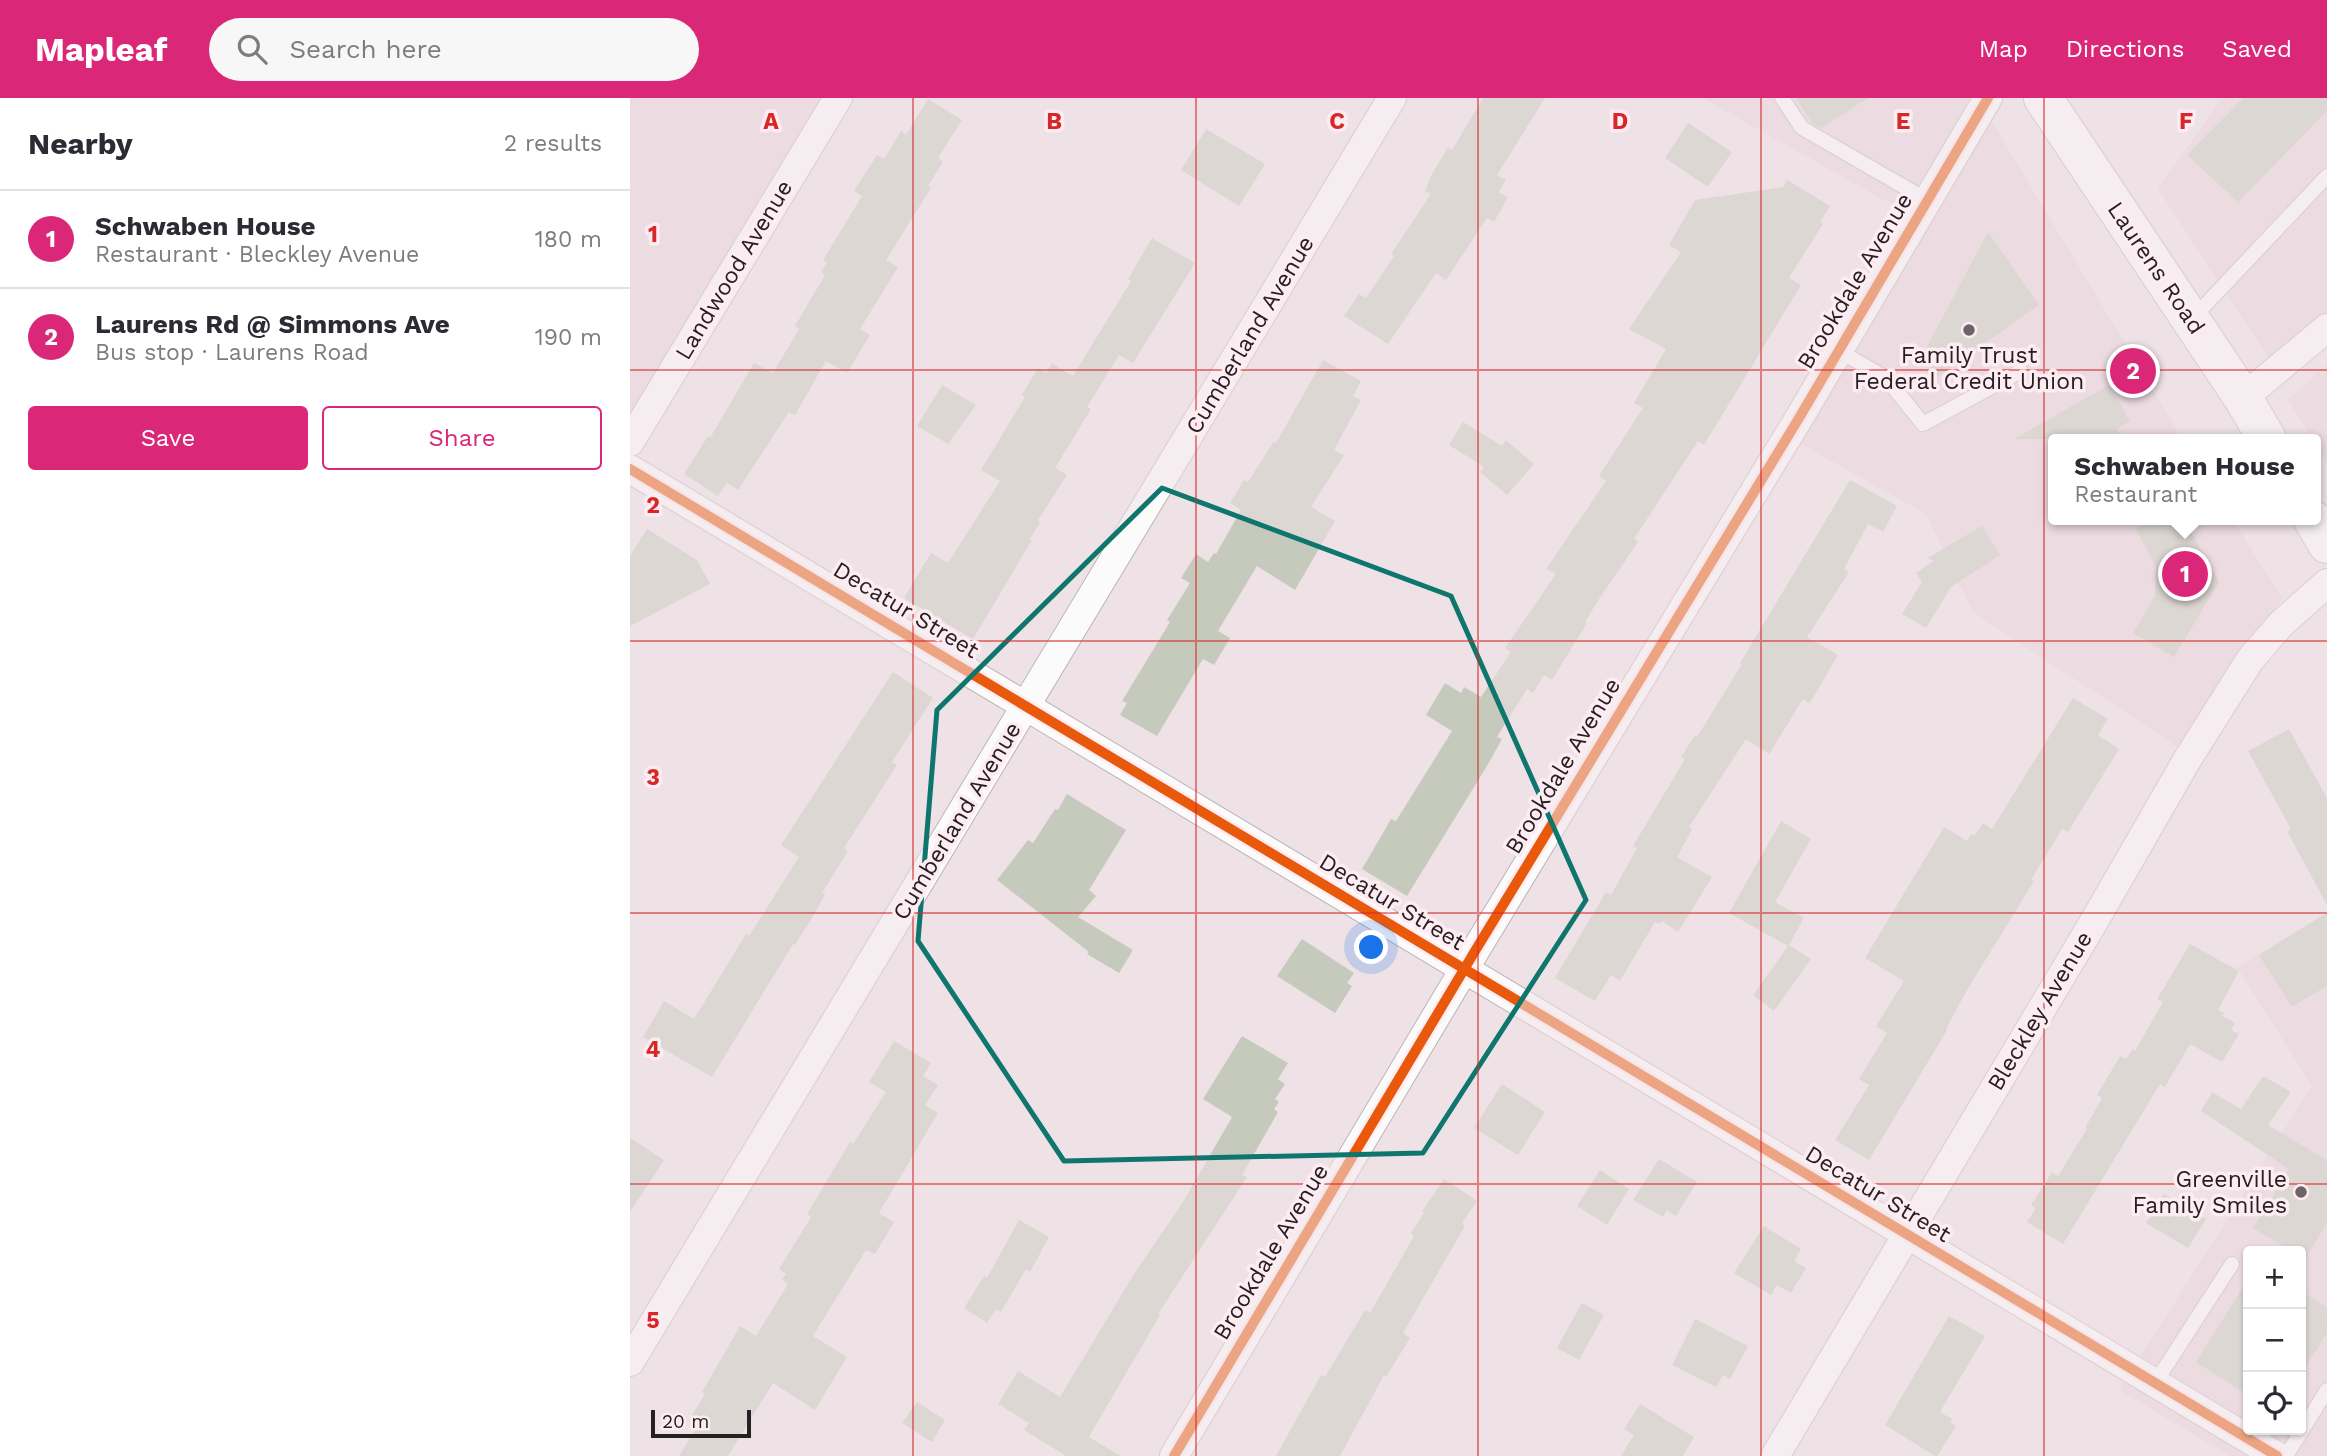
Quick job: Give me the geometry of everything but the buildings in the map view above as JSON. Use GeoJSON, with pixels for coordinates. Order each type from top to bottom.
{"type":"FeatureCollection","features":[{"type":"Feature","properties":{"kind":"main road","name":"Laurens Road"},"geometry":{"type":"LineString","coordinates":[[2043,98],[2243,398],[2264,434]]}},
{"type":"Feature","properties":{"kind":"main road"},"geometry":{"type":"LineString","coordinates":[[2316,525],[2327,544]]}},
{"type":"Feature","properties":{"kind":"street","name":"Landwood Avenue"},"geometry":{"type":"LineString","coordinates":[[630,442],[838,98]]}},
{"type":"Feature","properties":{"kind":"street","name":"Cumberland Avenue"},"geometry":{"type":"LineString","coordinates":[[630,1363],[1392,98]]}},
{"type":"Feature","properties":{"kind":"street","name":"Brookdale Avenue"},"geometry":{"type":"LineString","coordinates":[[1174,1456],[1463,970],[1839,351],[1988,98]]}},
{"type":"Feature","properties":{"kind":"street"},"geometry":{"type":"LineString","coordinates":[[2243,398],[2327,328]]}},
{"type":"Feature","properties":{"kind":"street","name":"Decatur Street"},"geometry":{"type":"LineString","coordinates":[[630,469],[2277,1456]]}},
{"type":"Feature","properties":{"kind":"street","name":"Bleckley Avenue"},"geometry":{"type":"LineString","coordinates":[[1775,1456],[2250,660],[2281,624],[2327,583]]}},
{"type":"Feature","properties":{"kind":"lane"},"geometry":{"type":"LineString","coordinates":[[1782,98],[1802,128],[1927,201]]}},
{"type":"Feature","properties":{"kind":"lane"},"geometry":{"type":"LineString","coordinates":[[2191,320],[2327,176]]}},
{"type":"Feature","properties":{"kind":"lane"},"geometry":{"type":"LineString","coordinates":[[1839,351],[1886,378],[1923,424],[2021,370]]}},
{"type":"Feature","properties":{"kind":"lane"},"geometry":{"type":"LineString","coordinates":[[2155,1384],[2232,1264]]}},
{"type":"Feature","properties":{"kind":"lane"},"geometry":{"type":"LineString","coordinates":[[2286,1456],[2327,1390]]}},
{"type":"Feature","properties":{"kind":"highlighted area"},"geometry":{"type":"Polygon","coordinates":[[[1162,488],[1451,596],[1586,900],[1423,1153],[1064,1161],[918,941],[937,710],[1162,488]]]}},
{"type":"Feature","properties":{"kind":"shaded area"},"geometry":{"type":"Polygon","coordinates":[[[630,98],[831,98],[630,428],[630,98]]]}},
{"type":"Feature","properties":{"kind":"shaded area"},"geometry":{"type":"Polygon","coordinates":[[[1703,98],[1978,98],[2179,434],[2048,434],[2048,525],[2236,525],[2282,598],[2193,757],[1973,612],[1926,514],[1783,434],[1907,213],[1703,98]]]}},
{"type":"Feature","properties":{"kind":"shaded area"},"geometry":{"type":"Polygon","coordinates":[[[2222,98],[2327,98],[2327,314],[2273,364],[2158,189],[2222,98]]]}},
{"type":"Feature","properties":{"kind":"shaded area"},"geometry":{"type":"Polygon","coordinates":[[[2327,364],[2327,462],[2321,453],[2321,434],[2310,434],[2288,400],[2327,364]]]}},
{"type":"Feature","properties":{"kind":"shaded area"},"geometry":{"type":"Polygon","coordinates":[[[2327,913],[2327,1456],[2230,1456],[2119,1390],[2312,1086],[2237,967],[2327,913]]]}},
{"type":"Feature","properties":{"kind":"cycle path"},"geometry":{"type":"LineString","coordinates":[[1174,1456],[1475,951],[1799,418],[1988,98]]}},
{"type":"Feature","properties":{"kind":"cycle path"},"geometry":{"type":"LineString","coordinates":[[630,469],[2277,1456]]}},
{"type":"Feature","properties":{"kind":"place","name":"Family Trust Federal Credit Union"},"geometry":{"type":"Point","coordinates":[1969,330]}},
{"type":"Feature","properties":{"kind":"place","name":"Laurens Rd @ Simmons Ave"},"geometry":{"type":"Point","coordinates":[2133,371]}},
{"type":"Feature","properties":{"kind":"place","name":"Schwaben House"},"geometry":{"type":"Point","coordinates":[2185,574]}},
{"type":"Feature","properties":{"kind":"place","name":"Greenville Family Smiles"},"geometry":{"type":"Point","coordinates":[2301,1192]}}]}
